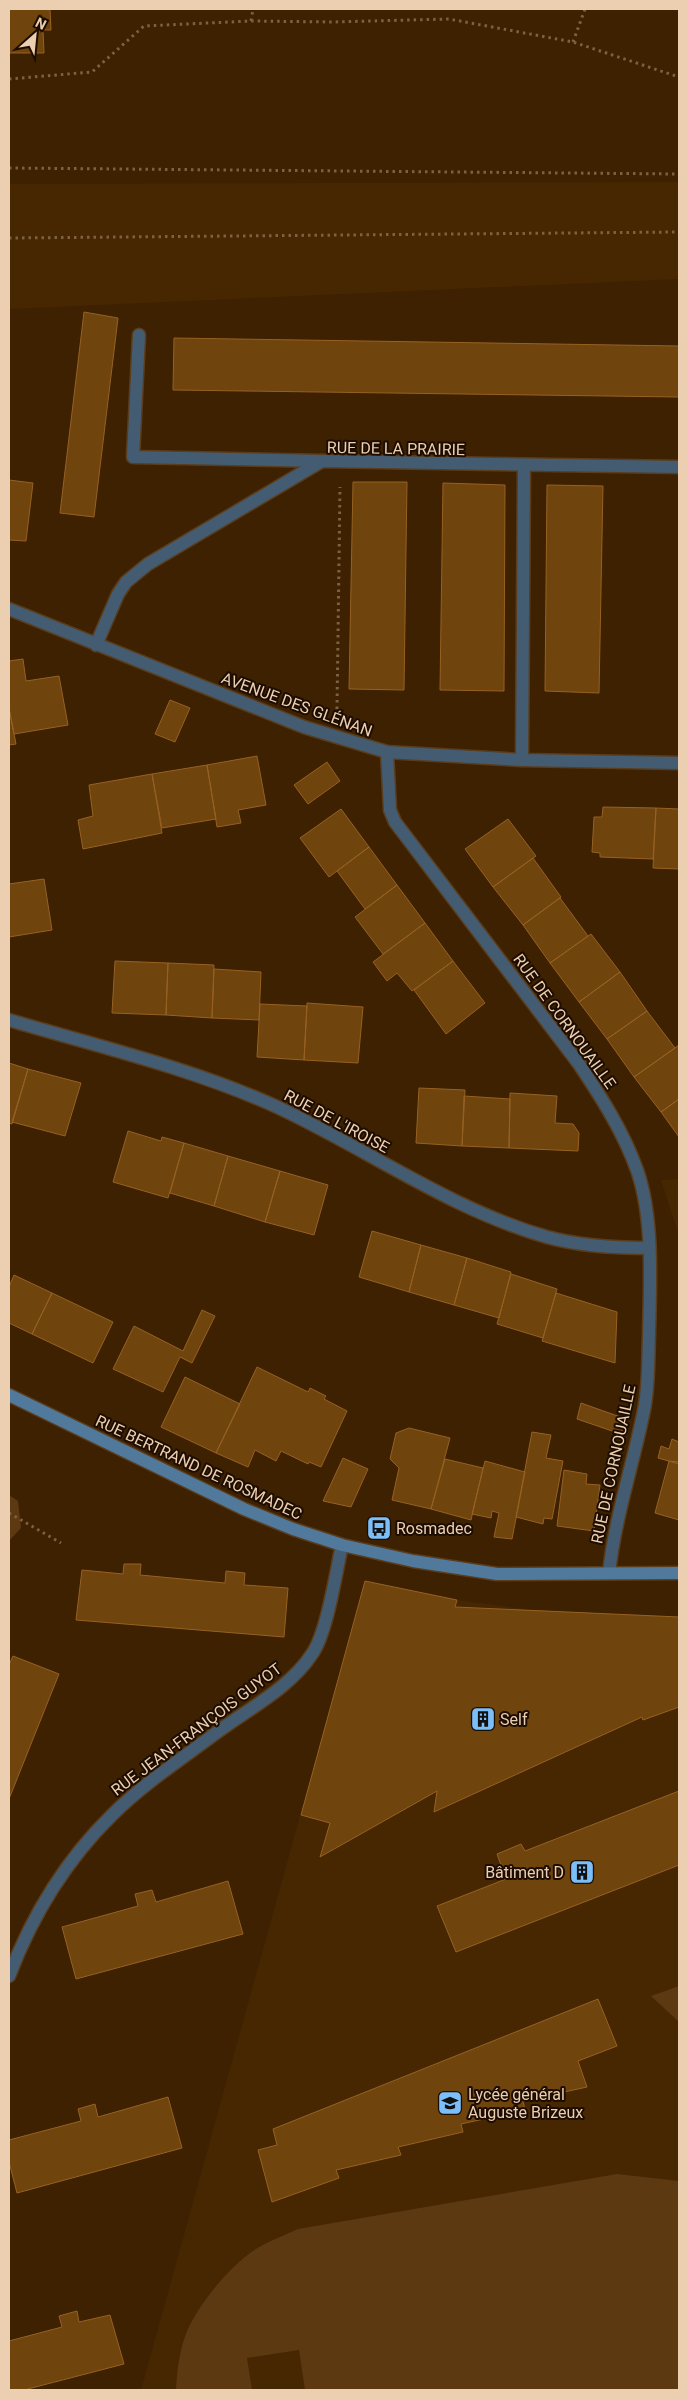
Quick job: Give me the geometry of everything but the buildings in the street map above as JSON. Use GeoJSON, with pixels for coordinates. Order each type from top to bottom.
{"type":"FeatureCollection","features":[{"type":"Feature","properties":{"kind":"street"},"geometry":{"type":"LineString","coordinates":[[139,335],[133,457],[322,461]]}},
{"type":"Feature","properties":{"kind":"street","name":"RUE DE LA PRAIRIE"},"geometry":{"type":"LineString","coordinates":[[96,645],[118,594],[126,582],[148,564],[322,461],[679,467]]}},
{"type":"Feature","properties":{"kind":"street"},"geometry":{"type":"LineString","coordinates":[[522,760],[524,465]]}},
{"type":"Feature","properties":{"kind":"street","name":"AVENUE DES GLÉNAN"},"geometry":{"type":"LineString","coordinates":[[9,609],[96,645],[336,738],[387,752],[522,760],[679,763]]}},
{"type":"Feature","properties":{"kind":"street","name":"RUE DE CORNOUAILLE"},"geometry":{"type":"LineString","coordinates":[[387,752],[390,810],[395,822],[579,1064],[605,1104],[623,1137],[637,1171],[642,1190],[648,1248],[649,1307],[644,1408],[622,1497],[609,1573]]}},
{"type":"Feature","properties":{"kind":"street","name":"RUE DE L'IROISE"},"geometry":{"type":"LineString","coordinates":[[9,1020],[160,1065],[274,1106],[452,1199],[539,1234],[609,1248],[648,1248]]}},
{"type":"Feature","properties":{"kind":"street","name":"RUE BERTRAND DE ROSMADEC"},"geometry":{"type":"LineString","coordinates":[[9,1395],[244,1509],[293,1529],[342,1545],[413,1561],[472,1571],[520,1574],[679,1573]]}},
{"type":"Feature","properties":{"kind":"street","name":"RUE JEAN-FRANÇOIS GUYOT"},"geometry":{"type":"LineString","coordinates":[[9,1976],[39,1911],[67,1866],[93,1834],[152,1780],[291,1678],[313,1653],[323,1626],[342,1545]]}},
{"type":"Feature","properties":{"kind":"path"},"geometry":{"type":"LineString","coordinates":[[251,21],[253,9]]}},
{"type":"Feature","properties":{"kind":"path"},"geometry":{"type":"LineString","coordinates":[[573,42],[586,9]]}},
{"type":"Feature","properties":{"kind":"path"},"geometry":{"type":"LineString","coordinates":[[9,79],[92,72],[144,26],[251,21],[334,22],[449,19],[573,42],[679,77]]}},
{"type":"Feature","properties":{"kind":"path"},"geometry":{"type":"LineString","coordinates":[[9,168],[679,174]]}},
{"type":"Feature","properties":{"kind":"path"},"geometry":{"type":"LineString","coordinates":[[9,238],[679,232]]}},
{"type":"Feature","properties":{"kind":"path"},"geometry":{"type":"LineString","coordinates":[[336,738],[340,462]]}},
{"type":"Feature","properties":{"kind":"path"},"geometry":{"type":"LineString","coordinates":[[9,1513],[61,1543]]}},
{"type":"Feature","properties":{"kind":"shaded area"},"geometry":{"type":"Polygon","coordinates":[[[679,182],[679,279],[9,309],[9,184],[679,182]]]}},
{"type":"Feature","properties":{"kind":"shaded area"},"geometry":{"type":"Polygon","coordinates":[[[679,1179],[679,1236],[661,1180],[679,1179]]]}},
{"type":"Feature","properties":{"kind":"shaded area"},"geometry":{"type":"Polygon","coordinates":[[[9,1495],[18,1501],[21,1528],[9,1541],[9,1495]]]}},
{"type":"Feature","properties":{"kind":"shaded area","name":"Lycée général Auguste Brizeux"},"geometry":{"type":"Polygon","coordinates":[[[365,1581],[457,1600],[532,1610],[679,1617],[679,2390],[141,2390],[365,1581]]]}},
{"type":"Feature","properties":{"kind":"shaded area"},"geometry":{"type":"Polygon","coordinates":[[[679,1986],[679,2022],[651,1996],[679,1986]]]}},
{"type":"Feature","properties":{"kind":"shaded area"},"geometry":{"type":"Polygon","coordinates":[[[617,2174],[679,2181],[679,2390],[305,2390],[299,2350],[247,2358],[252,2390],[176,2390],[182,2348],[186,2334],[197,2312],[214,2288],[234,2267],[253,2251],[269,2242],[298,2229],[617,2174]]]}},
{"type":"Feature","properties":{"kind":"place","name":"Rosmadec"},"geometry":{"type":"Point","coordinates":[379,1528]}},
{"type":"Feature","properties":{"kind":"place","name":"Self"},"geometry":{"type":"Point","coordinates":[483,1719]}},
{"type":"Feature","properties":{"kind":"place","name":"Bâtiment D"},"geometry":{"type":"Point","coordinates":[582,1872]}},
{"type":"Feature","properties":{"kind":"place","name":"Lycée général Auguste Brizeux"},"geometry":{"type":"Point","coordinates":[450,2103]}}]}
